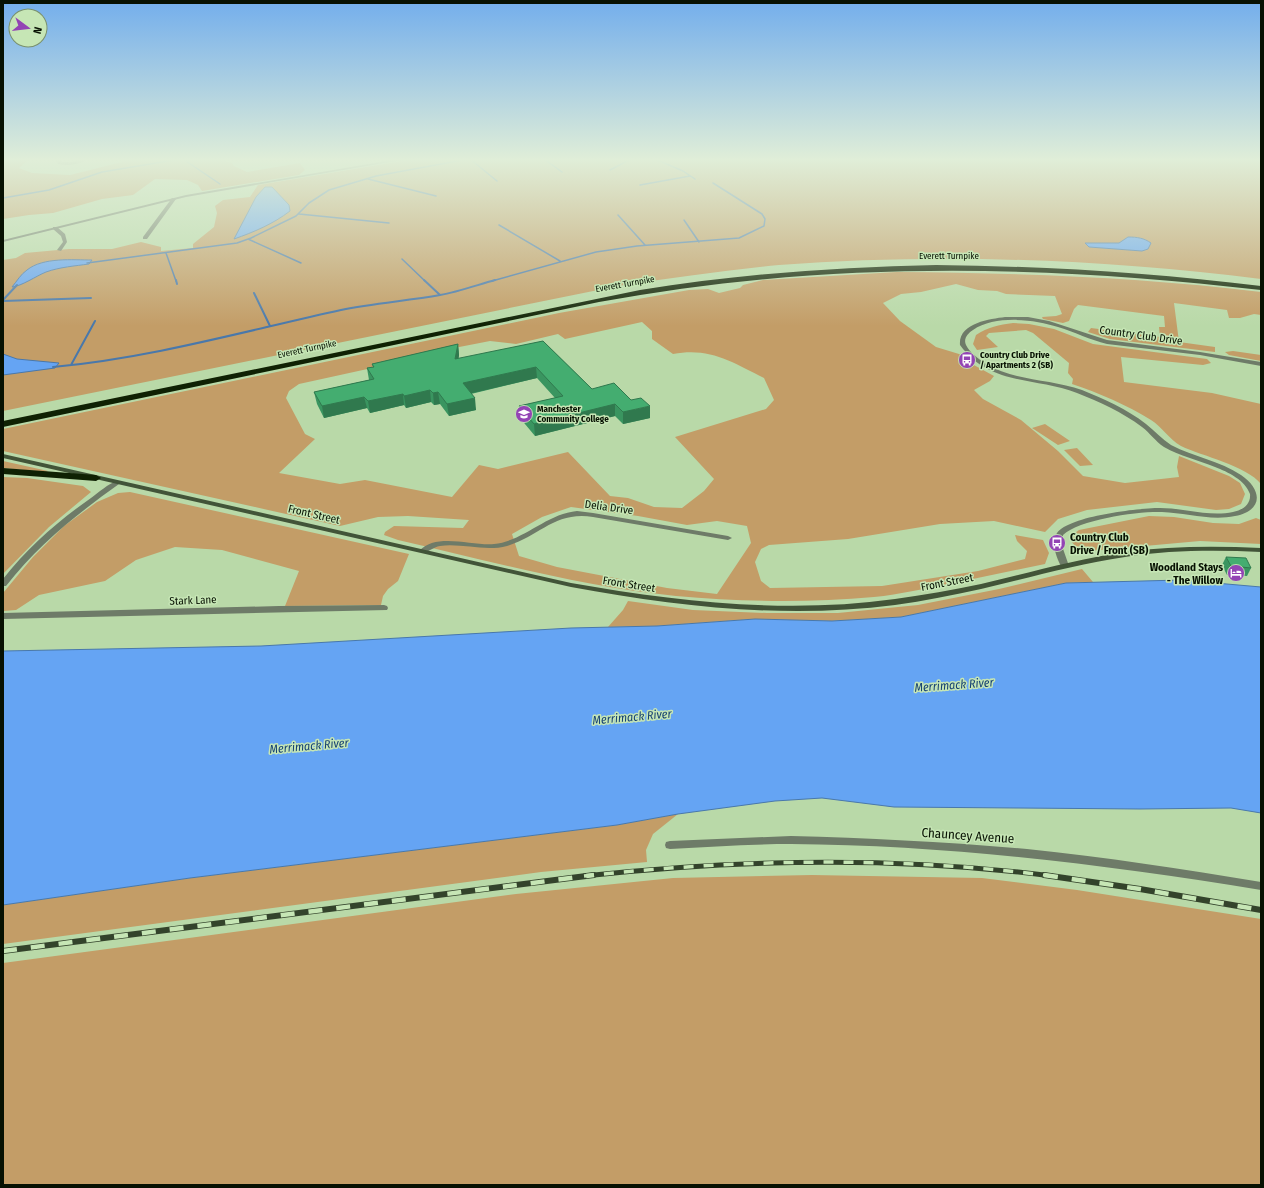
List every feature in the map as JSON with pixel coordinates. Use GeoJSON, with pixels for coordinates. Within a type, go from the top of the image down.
{"type":"FeatureCollection","features":[{"type":"Feature","properties":{"kind":"highway","name":"Everett Turnpike"},"geometry":{"type":"LineString","coordinates":[[3,416],[568,300],[656,284],[743,273],[860,264],[995,263],[1120,268],[1261,283]]}},
{"type":"Feature","properties":{"kind":"highway","name":"Everett Turnpike"},"geometry":{"type":"LineString","coordinates":[[3,424],[579,304],[660,289],[741,278],[855,269],[981,267],[1116,273],[1261,288]]}},
{"type":"Feature","properties":{"kind":"highway"},"geometry":{"type":"LineString","coordinates":[[3,471],[96,478]]}},
{"type":"Feature","properties":{"kind":"main road","name":"Front Street"},"geometry":{"type":"LineString","coordinates":[[3,456],[117,483],[273,516],[571,585],[700,605],[823,608],[871,605],[962,591],[1105,558],[1162,550],[1213,548],[1261,550]]}},
{"type":"Feature","properties":{"kind":"street"},"geometry":{"type":"LineString","coordinates":[[3,241],[111,214]]}},
{"type":"Feature","properties":{"kind":"street"},"geometry":{"type":"LineString","coordinates":[[145,238],[163,214]]}},
{"type":"Feature","properties":{"kind":"street"},"geometry":{"type":"LineString","coordinates":[[55,228],[64,235],[65,242],[59,250]]}},
{"type":"Feature","properties":{"kind":"street","name":"Country Club Drive"},"geometry":{"type":"LineString","coordinates":[[1065,566],[1059,547],[1058,538],[1061,532],[1074,524],[1131,512],[1160,510],[1210,515],[1235,514],[1246,511],[1250,507],[1254,498],[1252,490],[1237,476],[1171,447],[1137,420],[1084,394],[1050,383],[1006,374],[986,366],[973,358],[963,345],[963,338],[968,330],[981,323],[993,321],[1013,319],[1031,320],[1059,326],[1106,342],[1181,351],[1261,364]]}},
{"type":"Feature","properties":{"kind":"street"},"geometry":{"type":"LineString","coordinates":[[3,584],[15,568],[48,534],[62,522],[117,483]]}},
{"type":"Feature","properties":{"kind":"street","name":"Delia Drive"},"geometry":{"type":"LineString","coordinates":[[423,551],[432,545],[443,543],[486,547],[507,544],[519,540],[550,521],[573,514],[646,524],[728,538]]}},
{"type":"Feature","properties":{"kind":"street","name":"Stark Lane"},"geometry":{"type":"LineString","coordinates":[[3,616],[294,608],[384,608]]}},
{"type":"Feature","properties":{"kind":"street","name":"Chauncey Avenue"},"geometry":{"type":"LineString","coordinates":[[670,845],[790,840],[945,848],[1073,859],[1170,871],[1261,886]]}},
{"type":"Feature","properties":{"kind":"shaded area"},"geometry":{"type":"Polygon","coordinates":[[[3,214],[36,214],[29,215],[3,219],[3,214]]]}},
{"type":"Feature","properties":{"kind":"shaded area"},"geometry":{"type":"Polygon","coordinates":[[[217,214],[1261,214],[1261,279],[1141,267],[1021,260],[900,259],[839,261],[759,267],[698,274],[618,286],[3,411],[3,260],[16,258],[25,253],[69,249],[112,249],[141,242],[161,247],[161,251],[193,248],[193,244],[214,227],[217,214]],[[1128,237],[1119,243],[1085,243],[1089,247],[1142,251],[1146,240],[1128,237]]]}},
{"type":"Feature","properties":{"kind":"shaded area"},"geometry":{"type":"Polygon","coordinates":[[[897,272],[989,273],[1125,279],[1261,292],[1261,315],[1254,314],[1240,318],[1229,318],[1227,310],[1174,303],[1179,342],[1215,347],[1215,352],[1110,339],[1088,332],[1091,328],[1160,337],[1159,327],[1165,327],[1164,316],[1078,305],[1074,309],[1069,321],[1063,323],[1043,319],[1042,317],[1062,314],[1055,296],[1006,294],[997,291],[978,290],[956,284],[921,292],[901,294],[883,303],[900,321],[936,347],[959,354],[972,364],[994,376],[990,381],[974,390],[983,399],[1021,420],[1058,451],[1083,476],[1125,483],[1179,477],[1177,467],[1179,456],[1229,476],[1240,483],[1245,494],[1241,504],[1229,509],[1216,510],[1157,502],[1087,510],[1058,519],[1045,532],[994,521],[940,524],[848,539],[769,545],[761,549],[755,562],[761,581],[770,588],[882,586],[978,571],[1025,559],[1027,551],[1017,541],[1015,535],[1043,540],[1049,553],[1045,564],[946,585],[884,596],[800,601],[726,600],[641,592],[571,580],[398,540],[384,535],[385,532],[394,526],[463,528],[469,520],[408,516],[378,517],[340,526],[3,451],[3,429],[559,313],[689,290],[708,289],[719,293],[763,280],[897,272]],[[642,322],[565,339],[558,334],[516,344],[490,341],[413,356],[404,361],[299,384],[289,391],[286,398],[305,434],[315,439],[279,473],[340,484],[365,480],[452,497],[479,465],[498,469],[568,452],[610,496],[628,498],[654,507],[682,508],[704,491],[714,479],[675,437],[766,409],[774,400],[764,378],[720,357],[710,354],[686,352],[673,354],[652,339],[652,331],[642,322]],[[571,507],[542,517],[512,534],[519,556],[557,567],[667,588],[717,594],[751,543],[747,526],[717,521],[687,525],[638,516],[571,507]]]}},
{"type":"Feature","properties":{"kind":"shaded area"},"geometry":{"type":"Polygon","coordinates":[[[1013,323],[1029,324],[1054,329],[1093,344],[1207,359],[1211,363],[1203,365],[1121,357],[1124,382],[1212,393],[1261,404],[1261,484],[1246,472],[1181,446],[1151,420],[1123,404],[1072,384],[1073,379],[1068,373],[1069,363],[1033,333],[1026,330],[989,333],[986,336],[998,347],[977,350],[973,344],[976,335],[980,332],[1013,323]]]}},
{"type":"Feature","properties":{"kind":"shaded area"},"geometry":{"type":"Polygon","coordinates":[[[1233,351],[1261,355],[1261,361],[1229,355],[1225,352],[1233,351]]]}},
{"type":"Feature","properties":{"kind":"shaded area"},"geometry":{"type":"Polygon","coordinates":[[[1045,424],[1070,441],[1058,445],[1032,428],[1045,424]]]}},
{"type":"Feature","properties":{"kind":"shaded area"},"geometry":{"type":"Polygon","coordinates":[[[1077,448],[1093,465],[1080,466],[1064,450],[1077,448]]]}},
{"type":"Feature","properties":{"kind":"shaded area"},"geometry":{"type":"Polygon","coordinates":[[[3,461],[48,471],[3,468],[3,461]]]}},
{"type":"Feature","properties":{"kind":"shaded area"},"geometry":{"type":"Polygon","coordinates":[[[3,477],[27,478],[83,486],[91,492],[49,527],[3,574],[3,477]]]}},
{"type":"Feature","properties":{"kind":"shaded area"},"geometry":{"type":"Polygon","coordinates":[[[130,492],[409,554],[398,581],[388,589],[383,596],[381,605],[285,606],[299,571],[222,550],[175,547],[136,560],[105,581],[39,595],[16,610],[3,611],[3,593],[33,557],[64,526],[97,502],[118,493],[130,492]]]}},
{"type":"Feature","properties":{"kind":"shaded area"},"geometry":{"type":"Polygon","coordinates":[[[1149,516],[1174,517],[1213,523],[1239,524],[1256,518],[1261,520],[1261,544],[1200,541],[1089,551],[1076,547],[1071,541],[1072,535],[1079,530],[1149,516]]]}},
{"type":"Feature","properties":{"kind":"shaded area"},"geometry":{"type":"Polygon","coordinates":[[[1082,569],[1093,582],[1066,583],[901,617],[831,621],[755,619],[657,626],[608,627],[623,610],[628,601],[693,610],[767,613],[838,613],[918,605],[999,589],[1082,569]]]}},
{"type":"Feature","properties":{"kind":"shaded area"},"geometry":{"type":"Polygon","coordinates":[[[678,814],[653,834],[646,850],[647,862],[541,872],[3,944],[3,905],[190,878],[617,825],[678,814]]]}},
{"type":"Feature","properties":{"kind":"shaded area"},"geometry":{"type":"Polygon","coordinates":[[[812,875],[982,878],[1077,890],[1261,919],[1261,1185],[3,1185],[3,963],[516,894],[673,878],[812,875]]]}},
{"type":"Feature","properties":{"kind":"water"},"geometry":{"type":"Polygon","coordinates":[[[247,214],[285,214],[249,234],[234,239],[247,214]]]}},
{"type":"Feature","properties":{"kind":"water"},"geometry":{"type":"Polygon","coordinates":[[[1128,237],[1140,238],[1151,243],[1148,249],[1142,251],[1089,247],[1085,243],[1119,243],[1128,237]]]}},
{"type":"Feature","properties":{"kind":"water"},"geometry":{"type":"Polygon","coordinates":[[[58,260],[92,260],[89,264],[51,270],[25,283],[12,287],[25,272],[41,263],[58,260]]]}},
{"type":"Feature","properties":{"kind":"water"},"geometry":{"type":"Polygon","coordinates":[[[3,354],[17,359],[59,363],[55,368],[3,375],[3,354]]]}},
{"type":"Feature","properties":{"kind":"water","name":"Merrimack River"},"geometry":{"type":"Polygon","coordinates":[[[1181,580],[1261,587],[1261,813],[1231,808],[1140,809],[894,807],[822,798],[775,801],[678,814],[617,825],[190,878],[3,905],[3,651],[261,646],[571,628],[657,626],[755,619],[832,621],[901,617],[1066,583],[1181,580]]]}},
{"type":"Feature","properties":{"kind":"building"},"geometry":{"type":"Polygon","coordinates":[[[543,341],[592,389],[614,383],[631,400],[641,398],[650,406],[623,412],[615,404],[534,424],[519,406],[563,396],[536,367],[463,383],[475,398],[447,404],[438,392],[433,393],[430,390],[404,396],[403,394],[368,401],[364,397],[322,406],[314,392],[374,379],[367,368],[374,367],[372,364],[458,344],[455,359],[543,341]]]}},
{"type":"Feature","properties":{"kind":"building"},"geometry":{"type":"Polygon","coordinates":[[[1226,557],[1246,558],[1251,568],[1231,566],[1226,557]]]}},
{"type":"Feature","properties":{"kind":"waterway"},"geometry":{"type":"LineString","coordinates":[[248,239],[298,214]]}},
{"type":"Feature","properties":{"kind":"waterway"},"geometry":{"type":"LineString","coordinates":[[303,214],[389,223]]}},
{"type":"Feature","properties":{"kind":"waterway"},"geometry":{"type":"LineString","coordinates":[[698,241],[739,238],[764,226],[765,219],[762,214]]}},
{"type":"Feature","properties":{"kind":"waterway"},"geometry":{"type":"LineString","coordinates":[[618,215],[645,245]]}},
{"type":"Feature","properties":{"kind":"waterway"},"geometry":{"type":"LineString","coordinates":[[684,220],[698,241]]}},
{"type":"Feature","properties":{"kind":"waterway"},"geometry":{"type":"LineString","coordinates":[[499,225],[560,261]]}},
{"type":"Feature","properties":{"kind":"waterway"},"geometry":{"type":"LineString","coordinates":[[87,263],[237,243],[248,239]]}},
{"type":"Feature","properties":{"kind":"waterway"},"geometry":{"type":"LineString","coordinates":[[248,239],[301,263]]}},
{"type":"Feature","properties":{"kind":"waterway"},"geometry":{"type":"LineString","coordinates":[[492,281],[596,252],[637,246],[698,241]]}},
{"type":"Feature","properties":{"kind":"waterway"},"geometry":{"type":"LineString","coordinates":[[166,253],[176,281]]}},
{"type":"Feature","properties":{"kind":"waterway"},"geometry":{"type":"LineString","coordinates":[[402,259],[425,281]]}},
{"type":"Feature","properties":{"kind":"waterway"},"geometry":{"type":"LineString","coordinates":[[176,280],[177,284]]}},
{"type":"Feature","properties":{"kind":"waterway"},"geometry":{"type":"LineString","coordinates":[[424,280],[440,295]]}},
{"type":"Feature","properties":{"kind":"waterway"},"geometry":{"type":"LineString","coordinates":[[53,367],[90,363],[162,351],[341,310],[447,294],[495,280]]}},
{"type":"Feature","properties":{"kind":"waterway"},"geometry":{"type":"LineString","coordinates":[[3,300],[17,285]]}},
{"type":"Feature","properties":{"kind":"waterway"},"geometry":{"type":"LineString","coordinates":[[254,293],[270,326]]}},
{"type":"Feature","properties":{"kind":"waterway"},"geometry":{"type":"LineString","coordinates":[[3,301],[91,298]]}},
{"type":"Feature","properties":{"kind":"waterway"},"geometry":{"type":"LineString","coordinates":[[71,365],[95,321]]}},
{"type":"Feature","properties":{"kind":"railway"},"geometry":{"type":"LineString","coordinates":[[584,876],[701,866],[818,862],[935,865],[1048,876]]}},
{"type":"Feature","properties":{"kind":"railway"},"geometry":{"type":"LineString","coordinates":[[3,951],[594,875]]}},
{"type":"Feature","properties":{"kind":"railway"},"geometry":{"type":"LineString","coordinates":[[1044,875],[1048,876]]}},
{"type":"Feature","properties":{"kind":"railway"},"geometry":{"type":"LineString","coordinates":[[1048,876],[1140,889],[1261,910]]}},
{"type":"Feature","properties":{"kind":"place","name":"Country Club Drive / Apartments 2 (SB)"},"geometry":{"type":"Point","coordinates":[967,360]}},
{"type":"Feature","properties":{"kind":"place","name":"Manchester Community College"},"geometry":{"type":"Point","coordinates":[524,414]}},
{"type":"Feature","properties":{"kind":"place","name":"Country Club Drive / Front (SB)"},"geometry":{"type":"Point","coordinates":[1057,543]}},
{"type":"Feature","properties":{"kind":"place","name":"Woodland Stays - The Willow"},"geometry":{"type":"Point","coordinates":[1236,573]}}]}
